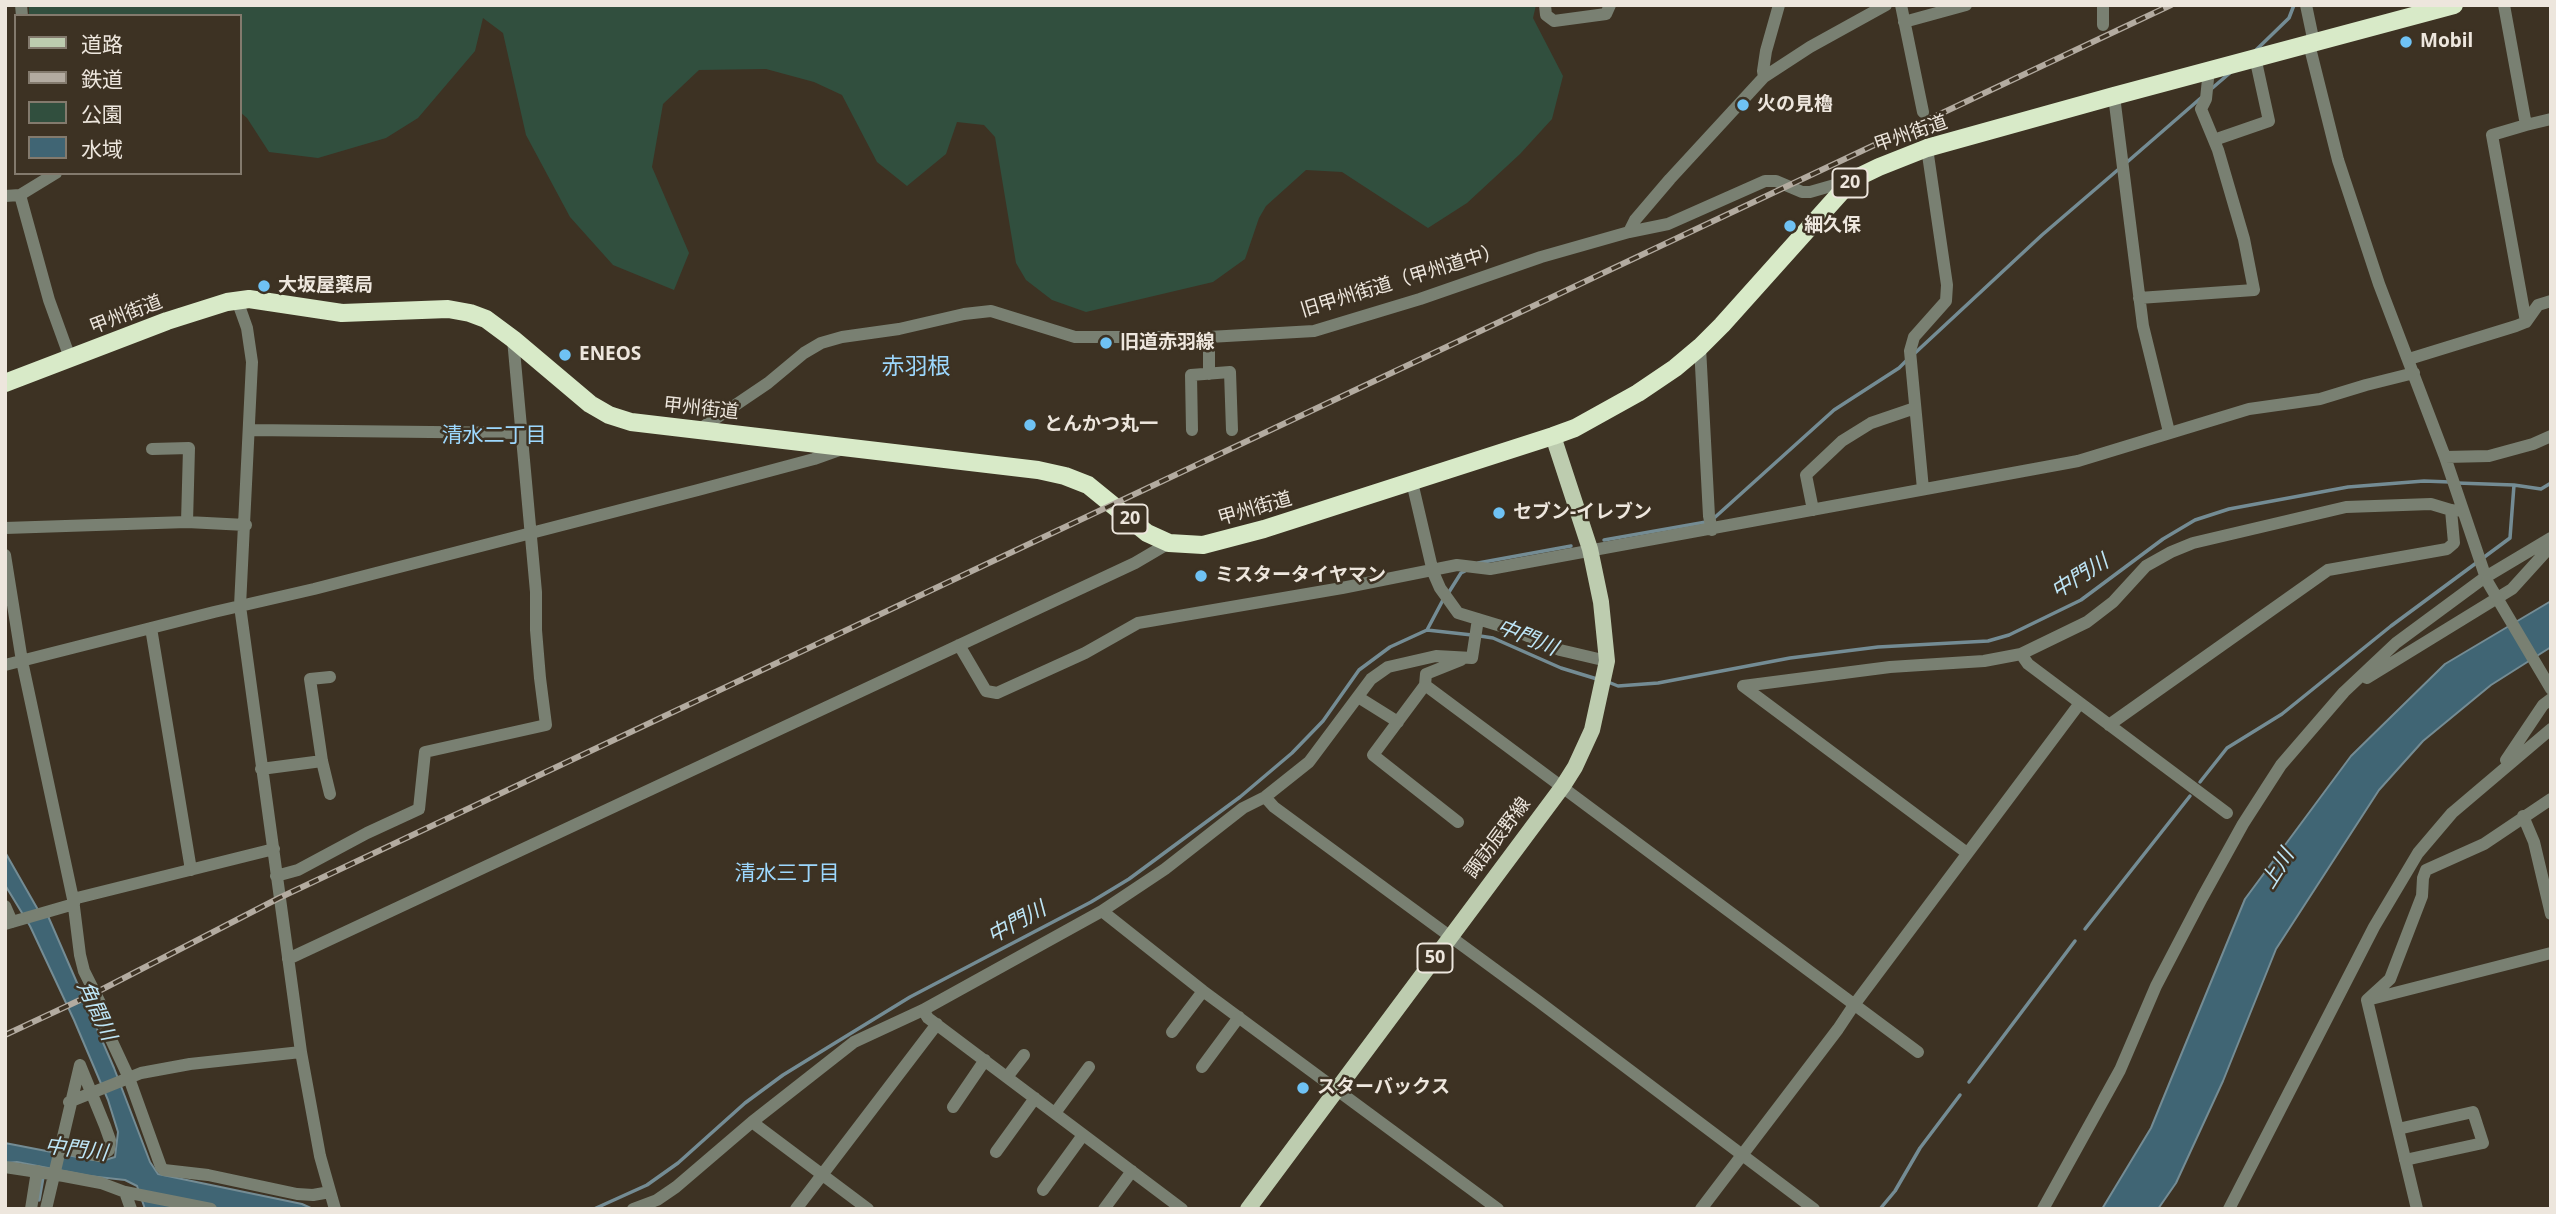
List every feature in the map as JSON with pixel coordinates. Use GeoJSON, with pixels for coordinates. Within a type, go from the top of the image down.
{"type":"FeatureCollection","features":[{"type":"Feature","properties":{"kind":"highway","name":"甲州街道"},"geometry":{"type":"LineString","coordinates":[[5,383],[209,307],[237,300],[249,299],[342,313],[448,309],[486,319],[590,404],[609,415],[631,422],[1038,470],[1088,485],[1147,533],[1168,543],[1203,545],[1553,436],[1575,428],[1638,393],[1675,368],[1722,326],[1852,180],[1890,162],[2114,96],[2214,73],[2255,57],[2454,5]]}},
{"type":"Feature","properties":{"kind":"main road","name":"諏訪辰野線"},"geometry":{"type":"LineString","coordinates":[[1248,1209],[1563,786],[1592,730],[1607,663],[1601,602],[1590,549],[1553,436]]}},
{"type":"Feature","properties":{"kind":"street"},"geometry":{"type":"LineString","coordinates":[[1545,5],[1546,15],[1554,21],[1606,14],[1610,5]]}},
{"type":"Feature","properties":{"kind":"street"},"geometry":{"type":"LineString","coordinates":[[1764,77],[1766,51],[1779,5]]}},
{"type":"Feature","properties":{"kind":"street"},"geometry":{"type":"LineString","coordinates":[[1629,232],[1635,219],[1764,77],[1810,47],[1886,5]]}},
{"type":"Feature","properties":{"kind":"street"},"geometry":{"type":"LineString","coordinates":[[1901,5],[1923,112]]}},
{"type":"Feature","properties":{"kind":"street"},"geometry":{"type":"LineString","coordinates":[[1905,22],[1966,5]]}},
{"type":"Feature","properties":{"kind":"street"},"geometry":{"type":"LineString","coordinates":[[2103,5],[2103,25]]}},
{"type":"Feature","properties":{"kind":"street"},"geometry":{"type":"LineString","coordinates":[[2306,5],[2311,43],[2338,160],[2379,284],[2446,461],[2458,509],[2484,576],[2551,689]]}},
{"type":"Feature","properties":{"kind":"street"},"geometry":{"type":"LineString","coordinates":[[2504,5],[2526,125]]}},
{"type":"Feature","properties":{"kind":"street"},"geometry":{"type":"LineString","coordinates":[[2214,140],[2269,121],[2255,57]]}},
{"type":"Feature","properties":{"kind":"street"},"geometry":{"type":"LineString","coordinates":[[2139,298],[2254,289],[2244,239],[2214,140],[2201,109],[2214,73]]}},
{"type":"Feature","properties":{"kind":"street"},"geometry":{"type":"LineString","coordinates":[[2114,96],[2143,326],[2169,432]]}},
{"type":"Feature","properties":{"kind":"street"},"geometry":{"type":"LineString","coordinates":[[2526,322],[2492,135],[2551,119]]}},
{"type":"Feature","properties":{"kind":"street"},"geometry":{"type":"LineString","coordinates":[[1923,489],[1910,351],[1914,337],[1946,301],[1947,285],[1927,149]]}},
{"type":"Feature","properties":{"kind":"street"},"geometry":{"type":"LineString","coordinates":[[5,196],[20,195],[53,175]]}},
{"type":"Feature","properties":{"kind":"street","name":"旧甲州街道（甲州道中）"},"geometry":{"type":"LineString","coordinates":[[700,429],[768,383],[804,353],[821,343],[842,337],[991,311],[1075,337],[1209,337],[1314,331],[1420,299],[1541,257],[1668,224],[1765,181],[1776,181],[1810,192],[1852,180]]}},
{"type":"Feature","properties":{"kind":"street"},"geometry":{"type":"LineString","coordinates":[[20,195],[49,300],[70,358]]}},
{"type":"Feature","properties":{"kind":"street"},"geometry":{"type":"LineString","coordinates":[[237,300],[247,328],[252,362],[240,606],[301,1052],[320,1156],[335,1209]]}},
{"type":"Feature","properties":{"kind":"street"},"geometry":{"type":"LineString","coordinates":[[2409,359],[2526,322],[2538,305],[2551,301]]}},
{"type":"Feature","properties":{"kind":"street"},"geometry":{"type":"LineString","coordinates":[[1209,337],[1209,374]]}},
{"type":"Feature","properties":{"kind":"street"},"geometry":{"type":"LineString","coordinates":[[276,876],[298,870],[419,810],[425,752],[546,725],[513,339]]}},
{"type":"Feature","properties":{"kind":"street"},"geometry":{"type":"LineString","coordinates":[[1700,347],[1710,524]]}},
{"type":"Feature","properties":{"kind":"street"},"geometry":{"type":"LineString","coordinates":[[1192,430],[1191,375],[1230,372],[1232,430]]}},
{"type":"Feature","properties":{"kind":"street"},"geometry":{"type":"LineString","coordinates":[[959,645],[986,691],[997,693],[1085,653],[1138,623],[1433,572],[1458,565],[1490,569],[1710,524],[1813,510],[2077,461],[2249,409],[2320,399],[2414,373]]}},
{"type":"Feature","properties":{"kind":"street"},"geometry":{"type":"LineString","coordinates":[[1813,510],[1806,475],[1842,441],[1871,423],[1915,408]]}},
{"type":"Feature","properties":{"kind":"street"},"geometry":{"type":"LineString","coordinates":[[250,430],[522,433]]}},
{"type":"Feature","properties":{"kind":"street"},"geometry":{"type":"LineString","coordinates":[[2446,461],[2489,456],[2551,436]]}},
{"type":"Feature","properties":{"kind":"street"},"geometry":{"type":"LineString","coordinates":[[5,665],[314,589],[763,473],[848,446]]}},
{"type":"Feature","properties":{"kind":"street"},"geometry":{"type":"LineString","coordinates":[[152,449],[189,448],[187,522]]}},
{"type":"Feature","properties":{"kind":"street"},"geometry":{"type":"LineString","coordinates":[[1412,482],[1433,572],[1458,613],[1478,622],[1514,630],[1560,650],[1607,663]]}},
{"type":"Feature","properties":{"kind":"street"},"geometry":{"type":"LineString","coordinates":[[1967,853],[1743,686],[1877,668],[1984,661],[2021,654],[2087,622],[2113,602],[2146,566],[2193,542],[2346,507],[2431,504],[2458,509]]}},
{"type":"Feature","properties":{"kind":"street"},"geometry":{"type":"LineString","coordinates":[[2109,725],[2329,570],[2447,549],[2454,543],[2458,509]]}},
{"type":"Feature","properties":{"kind":"street"},"geometry":{"type":"LineString","coordinates":[[5,528],[187,522],[246,525]]}},
{"type":"Feature","properties":{"kind":"street"},"geometry":{"type":"LineString","coordinates":[[2043,1209],[2120,1070],[2156,986],[2244,824],[2281,765],[2344,692],[2396,643],[2484,576],[2551,538]]}},
{"type":"Feature","properties":{"kind":"street"},"geometry":{"type":"LineString","coordinates":[[288,959],[1135,563],[1168,543]]}},
{"type":"Feature","properties":{"kind":"street"},"geometry":{"type":"LineString","coordinates":[[2344,692],[2512,589],[2551,546]]}},
{"type":"Feature","properties":{"kind":"street"},"geometry":{"type":"LineString","coordinates":[[5,555],[22,661],[73,902],[84,971],[100,1003],[102,1020],[128,1079],[161,1167],[164,1170],[208,1175],[297,1194],[330,1192]]}},
{"type":"Feature","properties":{"kind":"street"},"geometry":{"type":"LineString","coordinates":[[1458,822],[1373,755],[1425,685],[1426,674],[1468,655],[1478,622]]}},
{"type":"Feature","properties":{"kind":"street"},"geometry":{"type":"LineString","coordinates":[[151,628],[191,870]]}},
{"type":"Feature","properties":{"kind":"street"},"geometry":{"type":"LineString","coordinates":[[2021,654],[2028,664],[2228,813]]}},
{"type":"Feature","properties":{"kind":"street"},"geometry":{"type":"LineString","coordinates":[[633,1209],[676,1187],[752,1122],[854,1042],[923,1010],[1102,912],[1165,869],[1243,808],[1265,797],[1309,762],[1371,679],[1388,667],[1436,656],[1468,655]]}},
{"type":"Feature","properties":{"kind":"street"},"geometry":{"type":"LineString","coordinates":[[330,677],[310,678],[322,761],[330,794]]}},
{"type":"Feature","properties":{"kind":"street"},"geometry":{"type":"LineString","coordinates":[[1425,685],[1918,1052]]}},
{"type":"Feature","properties":{"kind":"street"},"geometry":{"type":"LineString","coordinates":[[1358,697],[1398,722]]}},
{"type":"Feature","properties":{"kind":"street"},"geometry":{"type":"LineString","coordinates":[[2498,772],[2543,705],[2551,699]]}},
{"type":"Feature","properties":{"kind":"street"},"geometry":{"type":"LineString","coordinates":[[1701,1209],[2080,703]]}},
{"type":"Feature","properties":{"kind":"street"},"geometry":{"type":"LineString","coordinates":[[2229,1209],[2417,853],[2452,813],[2551,729]]}},
{"type":"Feature","properties":{"kind":"street"},"geometry":{"type":"LineString","coordinates":[[261,769],[322,761]]}},
{"type":"Feature","properties":{"kind":"street"},"geometry":{"type":"LineString","coordinates":[[1265,797],[1273,807],[1538,1001],[1814,1209]]}},
{"type":"Feature","properties":{"kind":"street"},"geometry":{"type":"LineString","coordinates":[[2367,1000],[2390,979],[2422,896],[2426,870],[2484,844],[2551,799]]}},
{"type":"Feature","properties":{"kind":"street"},"geometry":{"type":"LineString","coordinates":[[2523,816],[2533,842],[2551,914]]}},
{"type":"Feature","properties":{"kind":"street"},"geometry":{"type":"LineString","coordinates":[[5,906],[11,923],[73,902],[274,849]]}},
{"type":"Feature","properties":{"kind":"street"},"geometry":{"type":"LineString","coordinates":[[1102,912],[1203,991],[1498,1209]]}},
{"type":"Feature","properties":{"kind":"street"},"geometry":{"type":"LineString","coordinates":[[2367,1000],[2551,953]]}},
{"type":"Feature","properties":{"kind":"street"},"geometry":{"type":"LineString","coordinates":[[1172,1032],[1203,991]]}},
{"type":"Feature","properties":{"kind":"street"},"geometry":{"type":"LineString","coordinates":[[2367,1000],[2417,1209]]}},
{"type":"Feature","properties":{"kind":"street"},"geometry":{"type":"LineString","coordinates":[[923,1010],[928,1018],[1182,1209]]}},
{"type":"Feature","properties":{"kind":"street"},"geometry":{"type":"LineString","coordinates":[[1202,1067],[1239,1017]]}},
{"type":"Feature","properties":{"kind":"street"},"geometry":{"type":"LineString","coordinates":[[796,1209],[937,1024]]}},
{"type":"Feature","properties":{"kind":"street"},"geometry":{"type":"LineString","coordinates":[[69,1102],[128,1079],[190,1064],[301,1052]]}},
{"type":"Feature","properties":{"kind":"street"},"geometry":{"type":"LineString","coordinates":[[1007,1077],[1024,1055]]}},
{"type":"Feature","properties":{"kind":"street"},"geometry":{"type":"LineString","coordinates":[[953,1107],[985,1060]]}},
{"type":"Feature","properties":{"kind":"street"},"geometry":{"type":"LineString","coordinates":[[46,1209],[69,1102],[80,1065],[110,1140],[109,1150],[99,1156],[59,1149]]}},
{"type":"Feature","properties":{"kind":"street"},"geometry":{"type":"LineString","coordinates":[[1055,1113],[1089,1067]]}},
{"type":"Feature","properties":{"kind":"street"},"geometry":{"type":"LineString","coordinates":[[996,1153],[1035,1098]]}},
{"type":"Feature","properties":{"kind":"street"},"geometry":{"type":"LineString","coordinates":[[2398,1129],[2473,1112],[2483,1143],[2405,1160]]}},
{"type":"Feature","properties":{"kind":"street"},"geometry":{"type":"LineString","coordinates":[[752,1122],[868,1209]]}},
{"type":"Feature","properties":{"kind":"street"},"geometry":{"type":"LineString","coordinates":[[1043,1190],[1083,1135]]}},
{"type":"Feature","properties":{"kind":"street"},"geometry":{"type":"LineString","coordinates":[[5,1167],[53,1172],[128,1192],[211,1209]]}},
{"type":"Feature","properties":{"kind":"street"},"geometry":{"type":"LineString","coordinates":[[31,1209],[37,1171]]}},
{"type":"Feature","properties":{"kind":"street"},"geometry":{"type":"LineString","coordinates":[[1104,1209],[1132,1171]]}},
{"type":"Feature","properties":{"kind":"street"},"geometry":{"type":"LineString","coordinates":[[128,1192],[131,1209]]}},
{"type":"Feature","properties":{"kind":"green space"},"geometry":{"type":"Polygon","coordinates":[[[29,5],[1536,5],[1533,18],[1563,76],[1552,119],[1520,154],[1467,203],[1428,228],[1342,172],[1306,170],[1266,206],[1245,259],[1213,282],[1086,312],[1052,300],[1026,280],[1016,263],[995,137],[984,125],[957,122],[946,154],[907,186],[877,162],[842,95],[814,82],[766,69],[699,70],[663,104],[652,167],[689,253],[674,290],[613,265],[570,217],[526,135],[503,33],[483,18],[475,51],[418,118],[386,138],[318,158],[269,152],[242,114],[242,14],[29,14],[29,5]]]}},
{"type":"Feature","properties":{"kind":"water","name":"上川"},"geometry":{"type":"Polygon","coordinates":[[[2551,601],[2551,647],[2491,685],[2423,741],[2379,790],[2276,949],[2223,1081],[2176,1183],[2158,1209],[2102,1209],[2151,1128],[2245,899],[2351,756],[2445,664],[2551,601]]]}},
{"type":"Feature","properties":{"kind":"water"},"geometry":{"type":"Polygon","coordinates":[[[5,852],[41,915],[48,916],[114,1068],[150,1162],[158,1174],[302,1204],[313,1209],[145,1209],[137,1186],[125,1180],[17,1162],[5,1163],[5,1143],[105,1160],[115,1157],[118,1132],[108,1100],[74,1020],[30,926],[5,885],[5,852]]]}},
{"type":"Feature","properties":{"kind":"waterway"},"geometry":{"type":"LineString","coordinates":[[2255,51],[2289,18],[2294,5]]}},
{"type":"Feature","properties":{"kind":"waterway"},"geometry":{"type":"LineString","coordinates":[[2210,90],[2231,72]]}},
{"type":"Feature","properties":{"kind":"waterway"},"geometry":{"type":"LineString","coordinates":[[2126,163],[2202,97]]}},
{"type":"Feature","properties":{"kind":"waterway"},"geometry":{"type":"LineString","coordinates":[[1915,353],[2042,235],[2120,168]]}},
{"type":"Feature","properties":{"kind":"waterway"},"geometry":{"type":"LineString","coordinates":[[1713,519],[1834,410],[1907,360]]}},
{"type":"Feature","properties":{"kind":"waterway","name":"中門川"},"geometry":{"type":"LineString","coordinates":[[1608,682],[1618,686],[1658,683],[1790,658],[1878,647],[1988,641],[2009,635],[2081,600],[2163,539],[2195,520],[2229,509],[2348,487],[2424,481],[2450,482]]}},
{"type":"Feature","properties":{"kind":"waterway","name":"中門川"},"geometry":{"type":"LineString","coordinates":[[2457,483],[2541,489],[2551,483]]}},
{"type":"Feature","properties":{"kind":"waterway"},"geometry":{"type":"LineString","coordinates":[[2200,782],[2227,748],[2282,714],[2391,626],[2510,538],[2514,485]]}},
{"type":"Feature","properties":{"kind":"waterway"},"geometry":{"type":"LineString","coordinates":[[1604,540],[1706,522]]}},
{"type":"Feature","properties":{"kind":"waterway"},"geometry":{"type":"LineString","coordinates":[[1478,563],[1571,546]]}},
{"type":"Feature","properties":{"kind":"waterway"},"geometry":{"type":"LineString","coordinates":[[1449,592],[1465,571]]}},
{"type":"Feature","properties":{"kind":"waterway"},"geometry":{"type":"LineString","coordinates":[[1427,630],[1444,598]]}},
{"type":"Feature","properties":{"kind":"waterway","name":"中門川"},"geometry":{"type":"LineString","coordinates":[[594,1209],[647,1185],[678,1163],[745,1103],[783,1075],[910,997],[1091,902],[1129,879],[1240,797],[1292,753],[1323,721],[1359,670],[1390,647],[1427,630],[1472,635]]}},
{"type":"Feature","properties":{"kind":"waterway","name":"中門川"},"geometry":{"type":"LineString","coordinates":[[1480,636],[1493,638],[1561,668],[1597,679]]}},
{"type":"Feature","properties":{"kind":"waterway"},"geometry":{"type":"LineString","coordinates":[[2085,929],[2190,796]]}},
{"type":"Feature","properties":{"kind":"waterway"},"geometry":{"type":"LineString","coordinates":[[1969,1082],[2075,941]]}},
{"type":"Feature","properties":{"kind":"waterway"},"geometry":{"type":"LineString","coordinates":[[1880,1209],[1895,1191],[1920,1148],[1960,1095]]}},
{"type":"Feature","properties":{"kind":"waterway"},"geometry":{"type":"LineString","coordinates":[[39,1200],[43,1177]]}},
{"type":"Feature","properties":{"kind":"railway"},"geometry":{"type":"LineString","coordinates":[[5,1035],[95,993],[279,898],[2171,5]]}},
{"type":"Feature","properties":{"kind":"place","name":"Mobil"},"geometry":{"type":"Point","coordinates":[2406,42]}},
{"type":"Feature","properties":{"kind":"place","name":"火の見櫓"},"geometry":{"type":"Point","coordinates":[1743,105]}},
{"type":"Feature","properties":{"kind":"place","name":"細久保"},"geometry":{"type":"Point","coordinates":[1790,226]}},
{"type":"Feature","properties":{"kind":"place","name":"大坂屋薬局"},"geometry":{"type":"Point","coordinates":[264,286]}},
{"type":"Feature","properties":{"kind":"place","name":"旧道赤羽線"},"geometry":{"type":"Point","coordinates":[1106,343]}},
{"type":"Feature","properties":{"kind":"place","name":"ENEOS"},"geometry":{"type":"Point","coordinates":[565,355]}},
{"type":"Feature","properties":{"kind":"place","name":"とんかつ丸一"},"geometry":{"type":"Point","coordinates":[1030,425]}},
{"type":"Feature","properties":{"kind":"place","name":"セブン-イレブン"},"geometry":{"type":"Point","coordinates":[1499,513]}},
{"type":"Feature","properties":{"kind":"place","name":"ミスタータイヤマン"},"geometry":{"type":"Point","coordinates":[1201,576]}},
{"type":"Feature","properties":{"kind":"place","name":"スターバックス"},"geometry":{"type":"Point","coordinates":[1303,1088]}},
{"type":"Feature","properties":{"kind":"district","name":"赤羽根"},"geometry":{"type":"Point","coordinates":[916,367]}},
{"type":"Feature","properties":{"kind":"district","name":"清水二丁目"},"geometry":{"type":"Point","coordinates":[494,436]}},
{"type":"Feature","properties":{"kind":"district","name":"清水三丁目"},"geometry":{"type":"Point","coordinates":[787,874]}},
{"type":"Feature","properties":{"kind":"water label","name":"角間川"},"geometry":{"type":"Point","coordinates":[96,1011]}}]}
